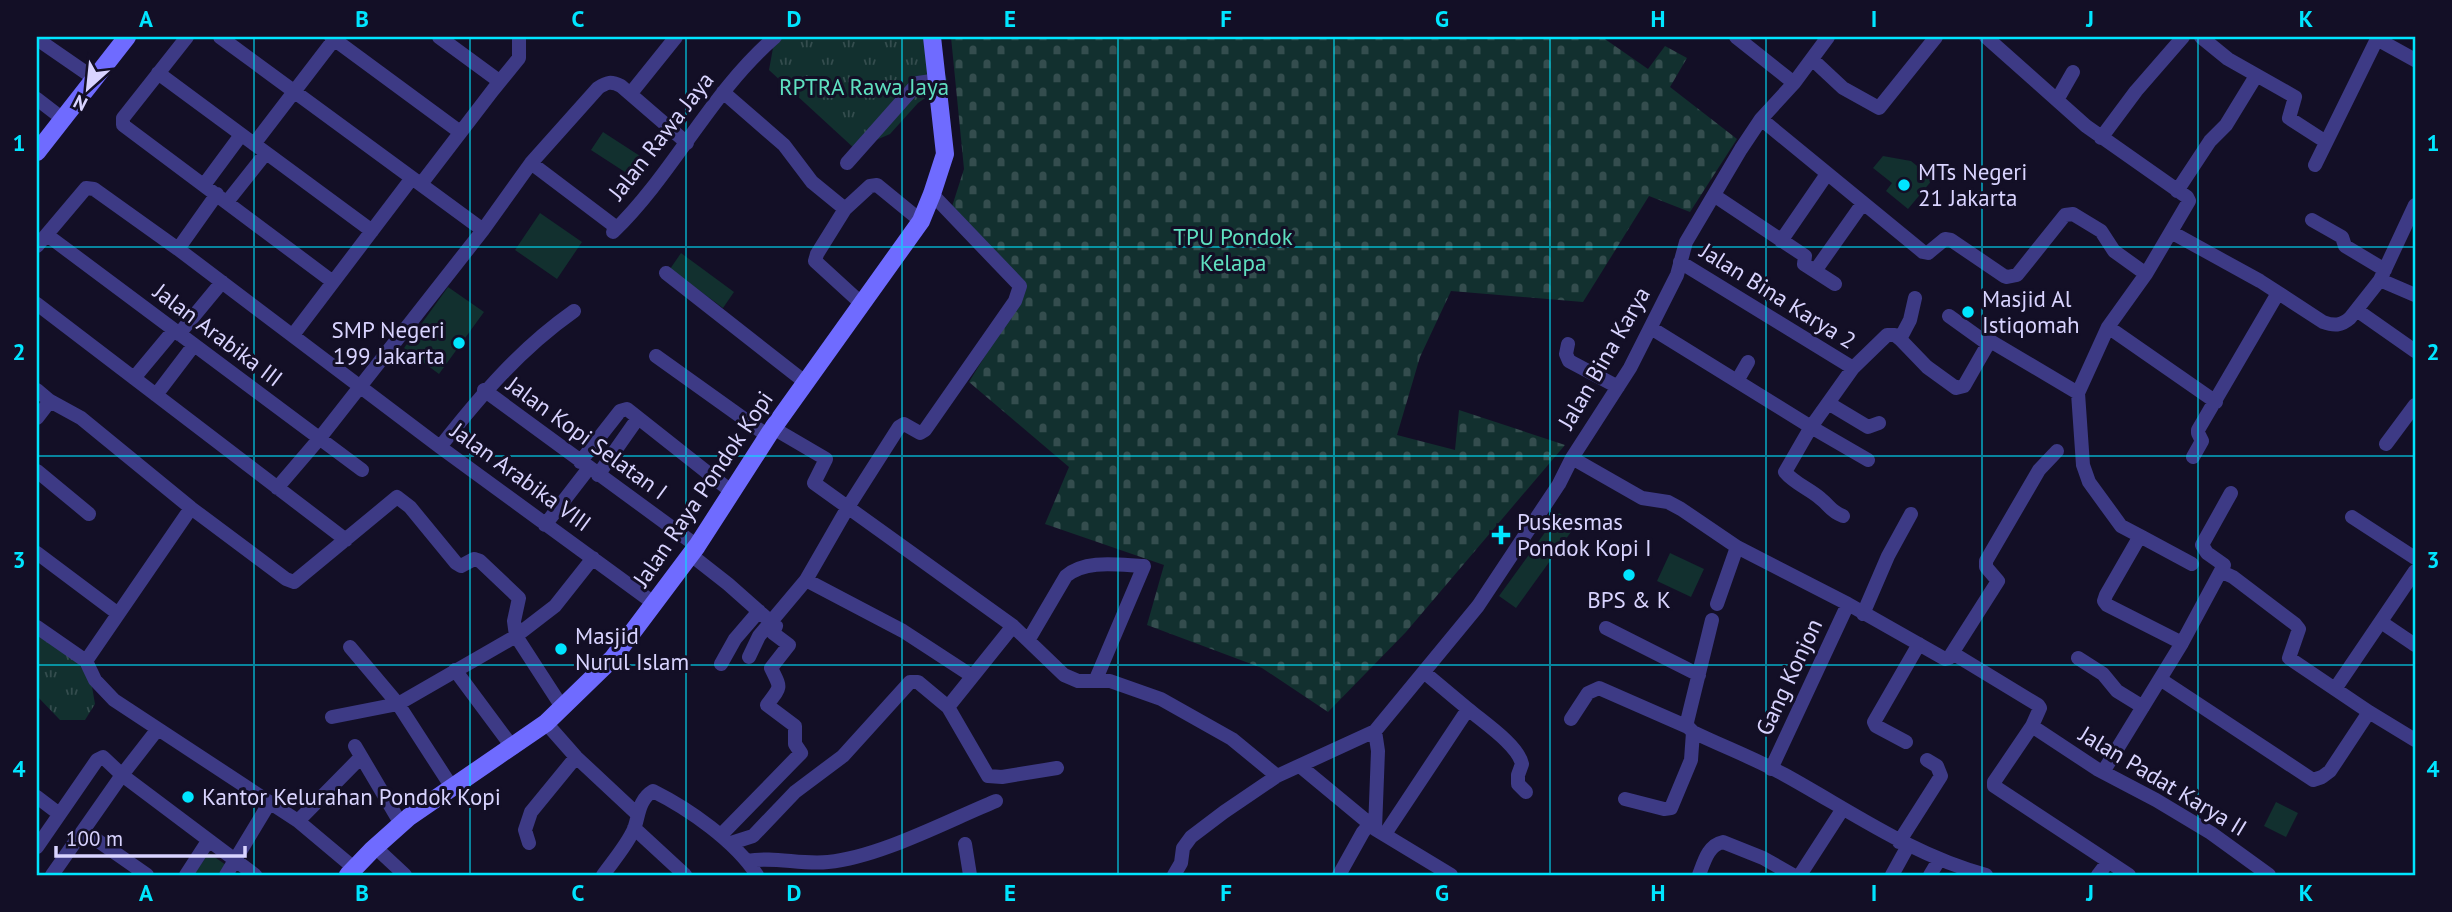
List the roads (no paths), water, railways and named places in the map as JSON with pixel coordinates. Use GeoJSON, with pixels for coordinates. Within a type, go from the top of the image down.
{"type":"FeatureCollection","features":[{"type":"Feature","properties":{"kind":"street"},"geometry":{"type":"LineString","coordinates":[[37,152],[127,37]]}},
{"type":"Feature","properties":{"kind":"street"},"geometry":{"type":"LineString","coordinates":[[187,37],[123,118],[123,125],[333,282]]}},
{"type":"Feature","properties":{"kind":"street"},"geometry":{"type":"LineString","coordinates":[[220,37],[483,230]]}},
{"type":"Feature","properties":{"kind":"street"},"geometry":{"type":"LineString","coordinates":[[439,37],[499,81]]}},
{"type":"Feature","properties":{"kind":"street"},"geometry":{"type":"LineString","coordinates":[[293,335],[372,231],[460,132],[521,56],[519,37]]}},
{"type":"Feature","properties":{"kind":"street"},"geometry":{"type":"LineString","coordinates":[[631,93],[676,37]]}},
{"type":"Feature","properties":{"kind":"street","name":"Jalan Raya Pondok Kopi"},"geometry":{"type":"LineString","coordinates":[[351,872],[401,824],[451,786],[513,748],[546,723],[613,658],[694,551],[770,432],[921,221],[945,154],[932,37]]}},
{"type":"Feature","properties":{"kind":"street"},"geometry":{"type":"LineString","coordinates":[[1736,37],[1794,83]]}},
{"type":"Feature","properties":{"kind":"street","name":"Jalan Bina Karya"},"geometry":{"type":"LineString","coordinates":[[1828,37],[1813,60],[1761,119],[1686,242],[1677,275],[1651,328],[1618,387],[1572,458],[1642,498],[1668,502],[1681,509],[1737,547],[1848,604],[1945,659],[1954,654]]}},
{"type":"Feature","properties":{"kind":"street"},"geometry":{"type":"LineString","coordinates":[[1813,60],[1843,88],[1880,108],[1936,37]]}},
{"type":"Feature","properties":{"kind":"street"},"geometry":{"type":"LineString","coordinates":[[1986,37],[2101,138],[2189,201],[2146,274],[2108,327],[2078,393],[2083,465],[2089,482],[2121,526],[2192,564]]}},
{"type":"Feature","properties":{"kind":"street"},"geometry":{"type":"LineString","coordinates":[[2101,138],[2136,91],[2183,37]]}},
{"type":"Feature","properties":{"kind":"street"},"geometry":{"type":"LineString","coordinates":[[2201,37],[2228,59],[2295,97],[2289,113],[2290,119],[2326,142]]}},
{"type":"Feature","properties":{"kind":"street"},"geometry":{"type":"LineString","coordinates":[[178,249],[260,148],[294,92],[334,38],[460,132]]}},
{"type":"Feature","properties":{"kind":"street"},"geometry":{"type":"LineString","coordinates":[[2315,165],[2378,38],[2415,60]]}},
{"type":"Feature","properties":{"kind":"street"},"geometry":{"type":"LineString","coordinates":[[37,39],[95,79]]}},
{"type":"Feature","properties":{"kind":"street","name":"Jalan Rawa Jaya"},"geometry":{"type":"LineString","coordinates":[[531,163],[615,230],[650,193],[723,92],[765,40]]}},
{"type":"Feature","properties":{"kind":"street"},"geometry":{"type":"LineString","coordinates":[[2057,100],[2073,72]]}},
{"type":"Feature","properties":{"kind":"street"},"geometry":{"type":"LineString","coordinates":[[158,73],[372,231]]}},
{"type":"Feature","properties":{"kind":"street"},"geometry":{"type":"LineString","coordinates":[[2177,191],[2210,141],[2226,125],[2256,76]]}},
{"type":"Feature","properties":{"kind":"street"},"geometry":{"type":"LineString","coordinates":[[847,163],[918,83],[938,80]]}},
{"type":"Feature","properties":{"kind":"street"},"geometry":{"type":"LineString","coordinates":[[277,488],[319,439],[483,230],[531,163],[598,88],[613,82],[631,93],[687,144]]}},
{"type":"Feature","properties":{"kind":"street"},"geometry":{"type":"LineString","coordinates":[[723,92],[784,145],[812,182],[845,209]]}},
{"type":"Feature","properties":{"kind":"street"},"geometry":{"type":"LineString","coordinates":[[37,99],[63,119]]}},
{"type":"Feature","properties":{"kind":"street"},"geometry":{"type":"LineString","coordinates":[[1761,119],[1923,253],[1928,253],[1945,239],[1951,240],[2007,277],[2017,275],[2064,215],[2075,214],[2101,231],[2114,251],[2146,274]]}},
{"type":"Feature","properties":{"kind":"street"},"geometry":{"type":"LineString","coordinates":[[204,185],[240,135]]}},
{"type":"Feature","properties":{"kind":"street"},"geometry":{"type":"LineString","coordinates":[[1781,241],[1827,174]]}},
{"type":"Feature","properties":{"kind":"street"},"geometry":{"type":"LineString","coordinates":[[862,304],[815,261],[845,209],[870,186],[877,185],[921,221]]}},
{"type":"Feature","properties":{"kind":"street","name":"Jalan Arabika VIII"},"geometry":{"type":"LineString","coordinates":[[41,239],[86,187],[94,189],[655,604]]}},
{"type":"Feature","properties":{"kind":"street"},"geometry":{"type":"LineString","coordinates":[[749,657],[759,636],[806,580],[900,425],[905,424],[920,433],[925,430],[1014,301],[1020,286],[932,194]]}},
{"type":"Feature","properties":{"kind":"street"},"geometry":{"type":"LineString","coordinates":[[1715,195],[1805,256],[1804,264],[1835,284]]}},
{"type":"Feature","properties":{"kind":"street"},"geometry":{"type":"LineString","coordinates":[[1815,271],[1863,203]]}},
{"type":"Feature","properties":{"kind":"street"},"geometry":{"type":"LineString","coordinates":[[2171,232],[2333,326],[2344,324],[2358,311],[2382,275],[2415,205]]}},
{"type":"Feature","properties":{"kind":"street"},"geometry":{"type":"LineString","coordinates":[[2312,220],[2342,237],[2345,246],[2382,275],[2415,295]]}},
{"type":"Feature","properties":{"kind":"street","name":"Jalan Arabika III"},"geometry":{"type":"LineString","coordinates":[[41,239],[176,332],[362,470]]}},
{"type":"Feature","properties":{"kind":"street","name":"Jalan Bina Karya 2"},"geometry":{"type":"LineString","coordinates":[[1680,262],[1853,368]]}},
{"type":"Feature","properties":{"kind":"street"},"geometry":{"type":"LineString","coordinates":[[666,273],[805,382]]}},
{"type":"Feature","properties":{"kind":"street"},"geometry":{"type":"LineString","coordinates":[[134,378],[222,282]]}},
{"type":"Feature","properties":{"kind":"street"},"geometry":{"type":"LineString","coordinates":[[2193,457],[2202,440],[2198,430],[2278,293]]}},
{"type":"Feature","properties":{"kind":"street"},"geometry":{"type":"LineString","coordinates":[[1898,337],[1910,320],[1915,298]]}},
{"type":"Feature","properties":{"kind":"street"},"geometry":{"type":"LineString","coordinates":[[37,304],[346,540]]}},
{"type":"Feature","properties":{"kind":"street"},"geometry":{"type":"LineString","coordinates":[[440,447],[484,390],[542,334],[574,311]]}},
{"type":"Feature","properties":{"kind":"street"},"geometry":{"type":"LineString","coordinates":[[2358,311],[2415,351]]}},
{"type":"Feature","properties":{"kind":"street"},"geometry":{"type":"LineString","coordinates":[[1949,316],[1988,344]]}},
{"type":"Feature","properties":{"kind":"street"},"geometry":{"type":"LineString","coordinates":[[2108,327],[2216,402]]}},
{"type":"Feature","properties":{"kind":"street"},"geometry":{"type":"LineString","coordinates":[[1651,328],[1868,460]]}},
{"type":"Feature","properties":{"kind":"street"},"geometry":{"type":"LineString","coordinates":[[1843,516],[1829,509],[1822,499],[1785,472],[1811,427],[1853,368],[1887,335],[1898,337],[1927,368],[1956,388],[1964,386],[1988,344],[1992,342],[2078,393]]}},
{"type":"Feature","properties":{"kind":"street"},"geometry":{"type":"LineString","coordinates":[[1568,344],[1566,354],[1569,361],[1618,387]]}},
{"type":"Feature","properties":{"kind":"street"},"geometry":{"type":"LineString","coordinates":[[156,395],[194,345]]}},
{"type":"Feature","properties":{"kind":"street"},"geometry":{"type":"LineString","coordinates":[[656,356],[770,432],[826,459],[814,482],[1013,626],[1064,675],[1078,681],[1110,681],[1138,690],[1185,712],[1233,739],[1278,776]]}},
{"type":"Feature","properties":{"kind":"street"},"geometry":{"type":"LineString","coordinates":[[1737,382],[1748,362]]}},
{"type":"Feature","properties":{"kind":"street"},"geometry":{"type":"LineString","coordinates":[[37,390],[93,427],[191,508],[286,579],[294,582],[346,540],[403,502],[456,563],[463,565],[474,559],[480,561],[519,598],[515,617],[516,636],[562,707]]}},
{"type":"Feature","properties":{"kind":"street","name":"Jalan Kopi Selatan I"},"geometry":{"type":"LineString","coordinates":[[484,390],[694,551],[776,626],[774,633],[789,645],[771,668],[780,681],[780,689],[767,705],[796,726],[795,744],[800,753],[726,839]]}},
{"type":"Feature","properties":{"kind":"street"},"geometry":{"type":"LineString","coordinates":[[37,418],[50,401]]}},
{"type":"Feature","properties":{"kind":"street"},"geometry":{"type":"LineString","coordinates":[[1828,403],[1868,427],[1879,423]]}},
{"type":"Feature","properties":{"kind":"street"},"geometry":{"type":"LineString","coordinates":[[2386,444],[2415,405]]}},
{"type":"Feature","properties":{"kind":"street"},"geometry":{"type":"LineString","coordinates":[[589,468],[620,411],[627,410],[732,492]]}},
{"type":"Feature","properties":{"kind":"street"},"geometry":{"type":"LineString","coordinates":[[545,525],[589,468],[638,418]]}},
{"type":"Feature","properties":{"kind":"street"},"geometry":{"type":"LineString","coordinates":[[2057,451],[2039,470],[1986,561],[1986,567],[1998,581],[1954,654],[2040,708],[2032,726],[1994,782],[1994,786],[2129,875]]}},
{"type":"Feature","properties":{"kind":"street"},"geometry":{"type":"LineString","coordinates":[[1174,875],[1181,863],[1183,848],[1198,831],[1278,776],[1376,731],[1478,606],[1559,484],[1572,458]]}},
{"type":"Feature","properties":{"kind":"street"},"geometry":{"type":"LineString","coordinates":[[37,471],[89,514]]}},
{"type":"Feature","properties":{"kind":"street"},"geometry":{"type":"LineString","coordinates":[[2103,772],[2222,572],[2223,563],[2205,551],[2203,542],[2231,493]]}},
{"type":"Feature","properties":{"kind":"street"},"geometry":{"type":"LineString","coordinates":[[86,661],[191,508]]}},
{"type":"Feature","properties":{"kind":"street"},"geometry":{"type":"LineString","coordinates":[[1863,614],[1891,550],[1911,514]]}},
{"type":"Feature","properties":{"kind":"street"},"geometry":{"type":"LineString","coordinates":[[2352,517],[2415,558]]}},
{"type":"Feature","properties":{"kind":"street"},"geometry":{"type":"LineString","coordinates":[[2140,536],[2104,601],[2182,643]]}},
{"type":"Feature","properties":{"kind":"street"},"geometry":{"type":"LineString","coordinates":[[1717,604],[1737,547]]}},
{"type":"Feature","properties":{"kind":"street"},"geometry":{"type":"LineString","coordinates":[[37,553],[117,613]]}},
{"type":"Feature","properties":{"kind":"street"},"geometry":{"type":"LineString","coordinates":[[332,717],[398,704],[516,636],[555,606],[593,558]]}},
{"type":"Feature","properties":{"kind":"street"},"geometry":{"type":"LineString","coordinates":[[1029,639],[1066,576],[1074,569],[1084,566],[1144,566],[1096,679]]}},
{"type":"Feature","properties":{"kind":"street"},"geometry":{"type":"LineString","coordinates":[[2336,689],[2415,571]]}},
{"type":"Feature","properties":{"kind":"street"},"geometry":{"type":"LineString","coordinates":[[2222,572],[2241,582],[2299,629],[2288,657],[2369,712],[2412,732]]}},
{"type":"Feature","properties":{"kind":"street"},"geometry":{"type":"LineString","coordinates":[[806,580],[903,631],[972,676]]}},
{"type":"Feature","properties":{"kind":"street","name":"Gang Konjon"},"geometry":{"type":"LineString","coordinates":[[1771,769],[1848,604]]}},
{"type":"Feature","properties":{"kind":"street"},"geometry":{"type":"LineString","coordinates":[[721,664],[735,639],[759,611]]}},
{"type":"Feature","properties":{"kind":"street"},"geometry":{"type":"LineString","coordinates":[[1625,799],[1659,808],[1671,807],[1691,760],[1690,730],[1712,620]]}},
{"type":"Feature","properties":{"kind":"street"},"geometry":{"type":"LineString","coordinates":[[2381,622],[2415,645]]}},
{"type":"Feature","properties":{"kind":"street"},"geometry":{"type":"LineString","coordinates":[[948,707],[1013,626]]}},
{"type":"Feature","properties":{"kind":"street"},"geometry":{"type":"LineString","coordinates":[[37,627],[86,661],[95,680],[107,694],[157,730],[298,821],[351,872]]}},
{"type":"Feature","properties":{"kind":"street"},"geometry":{"type":"LineString","coordinates":[[1606,628],[1699,676]]}},
{"type":"Feature","properties":{"kind":"street"},"geometry":{"type":"LineString","coordinates":[[1906,742],[1876,726],[1874,722],[1919,644]]}},
{"type":"Feature","properties":{"kind":"street"},"geometry":{"type":"LineString","coordinates":[[350,647],[398,704],[451,786]]}},
{"type":"Feature","properties":{"kind":"street"},"geometry":{"type":"LineString","coordinates":[[2078,658],[2103,674],[2117,691],[2143,707]]}},
{"type":"Feature","properties":{"kind":"street"},"geometry":{"type":"LineString","coordinates":[[455,670],[513,748]]}},
{"type":"Feature","properties":{"kind":"street"},"geometry":{"type":"LineString","coordinates":[[1424,673],[1498,734],[1519,755],[1522,764],[1518,784],[1526,792]]}},
{"type":"Feature","properties":{"kind":"street"},"geometry":{"type":"LineString","coordinates":[[2160,679],[2313,780],[2330,771],[2369,712]]}},
{"type":"Feature","properties":{"kind":"street"},"geometry":{"type":"LineString","coordinates":[[726,839],[753,835],[795,792],[843,756],[910,682],[918,682],[948,707],[988,776],[1056,768]]}},
{"type":"Feature","properties":{"kind":"street"},"geometry":{"type":"LineString","coordinates":[[1571,719],[1588,693],[1599,688],[1771,769],[1903,844],[1939,860],[1986,875]]}},
{"type":"Feature","properties":{"kind":"street"},"geometry":{"type":"LineString","coordinates":[[1339,875],[1363,832],[1377,829],[1468,709]]}},
{"type":"Feature","properties":{"kind":"street"},"geometry":{"type":"LineString","coordinates":[[546,723],[685,875]]}},
{"type":"Feature","properties":{"kind":"street","name":"Jalan Padat Karya II"},"geometry":{"type":"LineString","coordinates":[[2032,726],[2103,772],[2211,833],[2269,875]]}},
{"type":"Feature","properties":{"kind":"street"},"geometry":{"type":"LineString","coordinates":[[52,875],[121,775],[157,730]]}},
{"type":"Feature","properties":{"kind":"street"},"geometry":{"type":"LineString","coordinates":[[1376,731],[1377,829]]}},
{"type":"Feature","properties":{"kind":"street"},"geometry":{"type":"LineString","coordinates":[[298,821],[358,752],[401,824]]}},
{"type":"Feature","properties":{"kind":"street"},"geometry":{"type":"LineString","coordinates":[[37,847],[58,813],[101,757],[106,758],[121,775],[255,875]]}},
{"type":"Feature","properties":{"kind":"street"},"geometry":{"type":"LineString","coordinates":[[529,843],[525,830],[531,812],[576,757]]}},
{"type":"Feature","properties":{"kind":"street"},"geometry":{"type":"LineString","coordinates":[[1892,875],[1903,844],[1941,776],[1937,766],[1927,760]]}},
{"type":"Feature","properties":{"kind":"street"},"geometry":{"type":"LineString","coordinates":[[1300,766],[1377,829],[1451,875]]}},
{"type":"Feature","properties":{"kind":"street"},"geometry":{"type":"LineString","coordinates":[[603,875],[649,793],[653,791],[726,839],[757,875]]}},
{"type":"Feature","properties":{"kind":"street"},"geometry":{"type":"LineString","coordinates":[[37,797],[58,813]]}},
{"type":"Feature","properties":{"kind":"street"},"geometry":{"type":"LineString","coordinates":[[747,861],[765,859],[806,863],[852,858],[881,849],[996,801]]}},
{"type":"Feature","properties":{"kind":"street"},"geometry":{"type":"LineString","coordinates":[[226,875],[270,802]]}},
{"type":"Feature","properties":{"kind":"street"},"geometry":{"type":"LineString","coordinates":[[1800,875],[1842,810]]}},
{"type":"Feature","properties":{"kind":"street"},"geometry":{"type":"LineString","coordinates":[[84,831],[147,875]]}},
{"type":"Feature","properties":{"kind":"street"},"geometry":{"type":"LineString","coordinates":[[186,875],[208,841]]}},
{"type":"Feature","properties":{"kind":"street"},"geometry":{"type":"LineString","coordinates":[[1699,875],[1712,848],[1718,842],[1723,842],[1763,858],[1793,875]]}},
{"type":"Feature","properties":{"kind":"street"},"geometry":{"type":"LineString","coordinates":[[965,844],[970,875]]}},
{"type":"Feature","properties":{"kind":"street"},"geometry":{"type":"LineString","coordinates":[[375,847],[405,875]]}},
{"type":"Feature","properties":{"kind":"street"},"geometry":{"type":"LineString","coordinates":[[1930,875],[1939,860]]}},
{"type":"Feature","properties":{"kind":"street"},"geometry":{"type":"LineString","coordinates":[[2098,875],[2108,862]]}},
{"type":"Feature","properties":{"kind":"place","name":"MTs Negeri 21 Jakarta"},"geometry":{"type":"Point","coordinates":[1904,185]}},
{"type":"Feature","properties":{"kind":"place","name":"Masjid Al Istiqomah"},"geometry":{"type":"Point","coordinates":[1968,312]}},
{"type":"Feature","properties":{"kind":"place","name":"SMP Negeri 199 Jakarta"},"geometry":{"type":"Point","coordinates":[459,343]}},
{"type":"Feature","properties":{"kind":"place","name":"Puskesmas Pondok Kopi I"},"geometry":{"type":"Point","coordinates":[1501,535]}},
{"type":"Feature","properties":{"kind":"place","name":"BPS & K"},"geometry":{"type":"Point","coordinates":[1629,575]}},
{"type":"Feature","properties":{"kind":"place","name":"Masjid Nurul Islam"},"geometry":{"type":"Point","coordinates":[561,649]}},
{"type":"Feature","properties":{"kind":"place","name":"Kantor Kelurahan Pondok Kopi"},"geometry":{"type":"Point","coordinates":[188,797]}},
{"type":"Feature","properties":{"kind":"park label","name":"RPTRA Rawa Jaya"},"geometry":{"type":"Point","coordinates":[864,87]}},
{"type":"Feature","properties":{"kind":"park label","name":"TPU Pondok Kelapa"},"geometry":{"type":"Point","coordinates":[1233,250]}}]}
